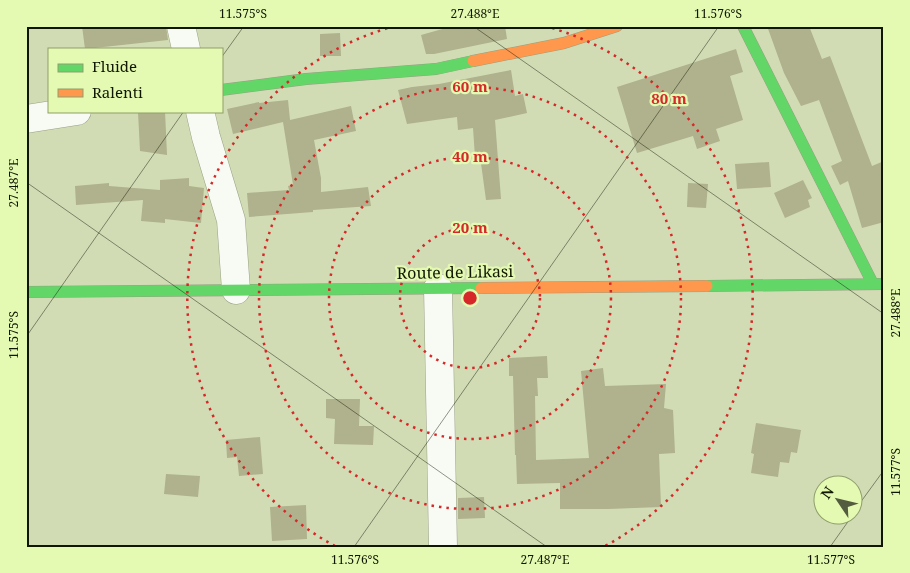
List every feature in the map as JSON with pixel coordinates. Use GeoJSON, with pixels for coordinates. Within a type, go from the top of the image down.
{"type":"FeatureCollection","features":[{"type":"Feature","properties":{"kind":"main road"},"geometry":{"type":"LineString","coordinates":[[222,90],[306,79],[436,69],[564,43],[617,26]]}},
{"type":"Feature","properties":{"kind":"main road"},"geometry":{"type":"LineString","coordinates":[[743,26],[878,284]]}},
{"type":"Feature","properties":{"kind":"main road","name":"Route de Likasi"},"geometry":{"type":"LineString","coordinates":[[26,292],[878,284]]}},
{"type":"Feature","properties":{"kind":"street"},"geometry":{"type":"LineString","coordinates":[[181,26],[186,48]]}},
{"type":"Feature","properties":{"kind":"street"},"geometry":{"type":"LineString","coordinates":[[26,119],[71,112]]}},
{"type":"Feature","properties":{"kind":"street"},"geometry":{"type":"LineString","coordinates":[[200,112],[231,220],[236,290]]}},
{"type":"Feature","properties":{"kind":"street"},"geometry":{"type":"LineString","coordinates":[[438,288],[443,547]]}},
{"type":"Feature","properties":{"kind":"building"},"geometry":{"type":"Polygon","coordinates":[[[82,26],[166,26],[168,40],[85,48],[82,26]]]}},
{"type":"Feature","properties":{"kind":"building"},"geometry":{"type":"Polygon","coordinates":[[[453,26],[505,26],[507,39],[426,54],[421,35],[453,26]]]}},
{"type":"Feature","properties":{"kind":"building"},"geometry":{"type":"Polygon","coordinates":[[[767,26],[809,26],[822,59],[830,56],[872,166],[884,161],[884,222],[862,228],[848,181],[840,185],[831,166],[842,161],[819,100],[801,106],[784,73],[767,26]]]}},
{"type":"Feature","properties":{"kind":"building"},"geometry":{"type":"Polygon","coordinates":[[[340,33],[341,56],[320,56],[320,34],[340,33]]]}},
{"type":"Feature","properties":{"kind":"building"},"geometry":{"type":"Polygon","coordinates":[[[736,49],[743,72],[730,76],[743,120],[716,129],[720,141],[697,149],[693,136],[637,153],[617,87],[736,49]]]}},
{"type":"Feature","properties":{"kind":"building"},"geometry":{"type":"Polygon","coordinates":[[[511,70],[515,96],[523,94],[527,113],[495,120],[501,199],[486,200],[480,156],[475,157],[473,128],[458,130],[457,117],[407,124],[398,90],[511,70]]]}},
{"type":"Feature","properties":{"kind":"building"},"geometry":{"type":"Polygon","coordinates":[[[288,100],[290,120],[351,106],[356,131],[314,140],[321,178],[321,192],[368,187],[371,206],[249,217],[247,193],[289,190],[288,186],[293,185],[283,122],[233,134],[227,109],[259,102],[288,100]]]}},
{"type":"Feature","properties":{"kind":"building"},"geometry":{"type":"Polygon","coordinates":[[[138,112],[165,112],[167,155],[140,151],[138,112]]]}},
{"type":"Feature","properties":{"kind":"building"},"geometry":{"type":"Polygon","coordinates":[[[769,162],[771,187],[737,189],[735,164],[769,162]]]}},
{"type":"Feature","properties":{"kind":"building"},"geometry":{"type":"Polygon","coordinates":[[[189,178],[189,186],[204,188],[201,223],[165,219],[165,223],[141,221],[143,200],[76,205],[75,186],[109,183],[109,186],[160,190],[160,180],[189,178]]]}},
{"type":"Feature","properties":{"kind":"building"},"geometry":{"type":"Polygon","coordinates":[[[803,180],[812,198],[808,200],[810,207],[785,218],[774,193],[803,180]]]}},
{"type":"Feature","properties":{"kind":"building"},"geometry":{"type":"Polygon","coordinates":[[[688,183],[708,184],[706,208],[687,207],[688,183]]]}},
{"type":"Feature","properties":{"kind":"building"},"geometry":{"type":"Polygon","coordinates":[[[547,356],[548,378],[537,378],[538,396],[535,396],[536,460],[589,458],[581,371],[603,368],[605,386],[666,384],[664,408],[673,410],[675,453],[659,454],[661,507],[560,509],[560,483],[517,484],[513,376],[509,376],[509,358],[547,356]]]}},
{"type":"Feature","properties":{"kind":"building"},"geometry":{"type":"Polygon","coordinates":[[[326,399],[360,399],[359,426],[374,426],[373,445],[334,444],[335,419],[326,418],[326,399]]]}},
{"type":"Feature","properties":{"kind":"building"},"geometry":{"type":"Polygon","coordinates":[[[756,423],[801,430],[797,453],[791,452],[789,463],[780,462],[778,477],[751,473],[754,454],[751,453],[756,423]]]}},
{"type":"Feature","properties":{"kind":"building"},"geometry":{"type":"Polygon","coordinates":[[[260,437],[263,474],[239,476],[237,457],[227,458],[226,440],[260,437]]]}},
{"type":"Feature","properties":{"kind":"building"},"geometry":{"type":"Polygon","coordinates":[[[166,474],[200,476],[198,497],[164,494],[166,474]]]}},
{"type":"Feature","properties":{"kind":"building"},"geometry":{"type":"Polygon","coordinates":[[[484,497],[485,518],[458,519],[458,498],[484,497]]]}},
{"type":"Feature","properties":{"kind":"building"},"geometry":{"type":"Polygon","coordinates":[[[306,505],[307,539],[272,541],[270,507],[306,505]]]}},
{"type":"Feature","properties":{"kind":"traffic: fast"},"geometry":{"type":"LineString","coordinates":[[743,26],[873,284]]}},
{"type":"Feature","properties":{"kind":"traffic: fast"},"geometry":{"type":"LineString","coordinates":[[222,90],[306,79],[436,69],[473,61]]}},
{"type":"Feature","properties":{"kind":"traffic: fast"},"geometry":{"type":"LineString","coordinates":[[707,286],[884,284]]}},
{"type":"Feature","properties":{"kind":"traffic: fast"},"geometry":{"type":"LineString","coordinates":[[26,292],[481,288]]}},
{"type":"Feature","properties":{"kind":"traffic: slow"},"geometry":{"type":"LineString","coordinates":[[473,61],[564,43],[617,26]]}},
{"type":"Feature","properties":{"kind":"traffic: slow"},"geometry":{"type":"LineString","coordinates":[[481,288],[707,286]]}}]}
